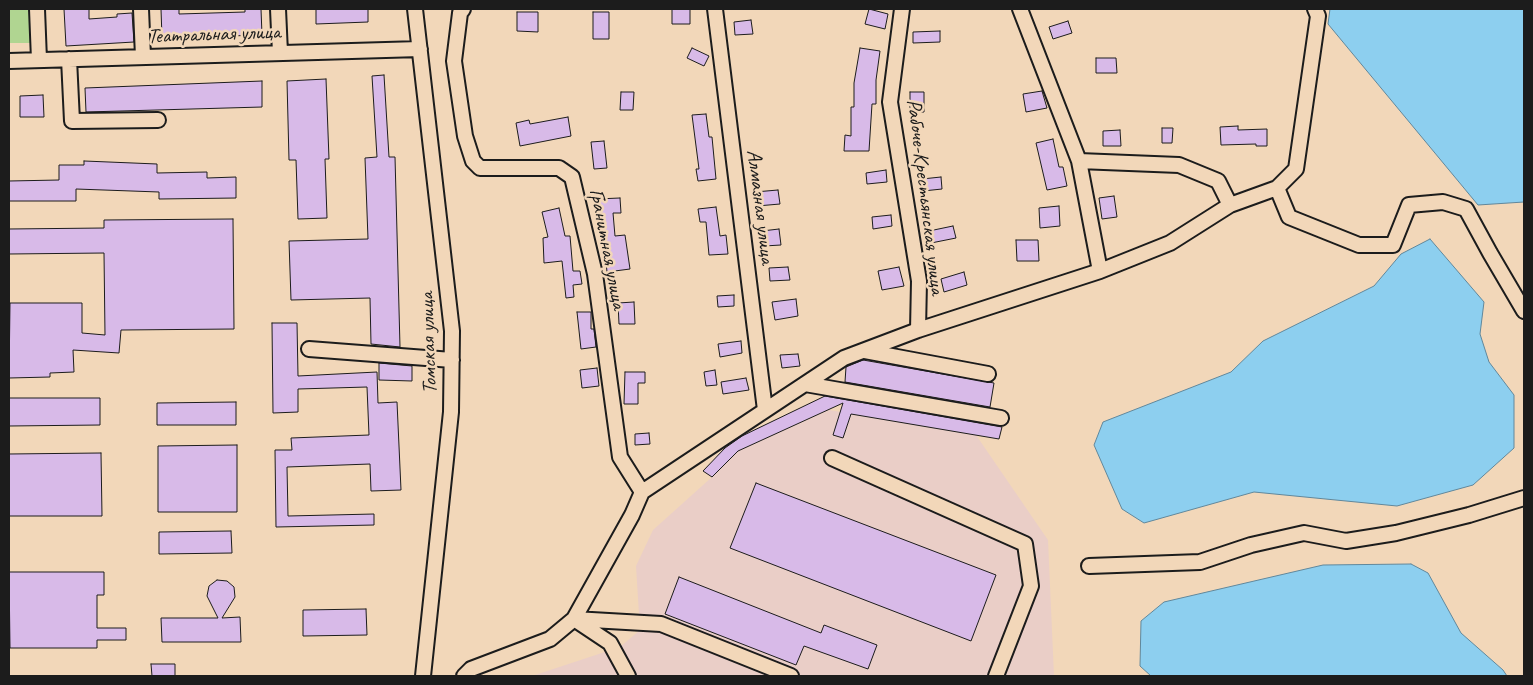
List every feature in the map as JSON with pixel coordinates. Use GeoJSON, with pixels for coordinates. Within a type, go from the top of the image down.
{"type":"FeatureCollection","features":[{"type":"Feature","properties":{"kind":"street"},"geometry":{"type":"LineString","coordinates":[[37,9],[39,60]]}},
{"type":"Feature","properties":{"kind":"street"},"geometry":{"type":"LineString","coordinates":[[141,9],[143,57]]}},
{"type":"Feature","properties":{"kind":"street"},"geometry":{"type":"LineString","coordinates":[[278,9],[280,53]]}},
{"type":"Feature","properties":{"kind":"street","name":"Томская улица"},"geometry":{"type":"LineString","coordinates":[[415,9],[452,331],[450,412],[423,676]]}},
{"type":"Feature","properties":{"kind":"street","name":"Гранитная улица"},"geometry":{"type":"LineString","coordinates":[[463,9],[460,13],[454,61],[465,136],[473,161],[480,168],[558,168],[572,177],[595,274],[620,457],[642,492]]}},
{"type":"Feature","properties":{"kind":"street","name":"Алмазная улица"},"geometry":{"type":"LineString","coordinates":[[715,9],[765,410]]}},
{"type":"Feature","properties":{"kind":"street","name":"Рабоче-Крестьянская улица"},"geometry":{"type":"LineString","coordinates":[[902,9],[890,102],[919,280],[918,330]]}},
{"type":"Feature","properties":{"kind":"street"},"geometry":{"type":"LineString","coordinates":[[1020,9],[1079,161],[1100,270]]}},
{"type":"Feature","properties":{"kind":"street"},"geometry":{"type":"LineString","coordinates":[[464,676],[471,668],[550,639],[574,619],[632,515],[642,492],[844,358],[918,330],[1100,270],[1170,243],[1230,205],[1277,188],[1296,169],[1318,16],[1315,9]]}},
{"type":"Feature","properties":{"kind":"street","name":"Театральная улица"},"geometry":{"type":"LineString","coordinates":[[9,61],[420,49]]}},
{"type":"Feature","properties":{"kind":"street"},"geometry":{"type":"LineString","coordinates":[[69,59],[72,121],[158,120]]}},
{"type":"Feature","properties":{"kind":"street"},"geometry":{"type":"LineString","coordinates":[[1079,161],[1179,166],[1218,181],[1230,205]]}},
{"type":"Feature","properties":{"kind":"street"},"geometry":{"type":"LineString","coordinates":[[1277,188],[1289,217],[1359,245],[1393,245],[1409,205],[1442,202],[1466,209],[1524,311]]}},
{"type":"Feature","properties":{"kind":"street"},"geometry":{"type":"LineString","coordinates":[[309,349],[452,360]]}},
{"type":"Feature","properties":{"kind":"street"},"geometry":{"type":"LineString","coordinates":[[864,350],[988,374]]}},
{"type":"Feature","properties":{"kind":"street"},"geometry":{"type":"LineString","coordinates":[[805,384],[1001,418]]}},
{"type":"Feature","properties":{"kind":"street"},"geometry":{"type":"LineString","coordinates":[[832,458],[1026,544],[1031,586],[996,676]]}},
{"type":"Feature","properties":{"kind":"street"},"geometry":{"type":"LineString","coordinates":[[1089,566],[1200,562],[1251,545],[1304,533],[1346,541],[1396,533],[1469,515],[1524,498]]}},
{"type":"Feature","properties":{"kind":"street"},"geometry":{"type":"LineString","coordinates":[[574,619],[610,642],[628,676]]}},
{"type":"Feature","properties":{"kind":"street"},"geometry":{"type":"LineString","coordinates":[[574,619],[661,624],[791,676]]}},
{"type":"Feature","properties":{"kind":"shaded area"},"geometry":{"type":"Polygon","coordinates":[[[829,410],[976,435],[1048,540],[1054,676],[532,676],[620,647],[640,630],[636,566],[653,530],[738,451],[829,410]]]}},
{"type":"Feature","properties":{"kind":"green space"},"geometry":{"type":"Polygon","coordinates":[[[9,9],[29,9],[30,43],[9,43],[9,9]]]}},
{"type":"Feature","properties":{"kind":"water"},"geometry":{"type":"Polygon","coordinates":[[[1330,9],[1524,9],[1524,202],[1478,205],[1328,24],[1330,9]]]}},
{"type":"Feature","properties":{"kind":"water"},"geometry":{"type":"Polygon","coordinates":[[[1430,239],[1484,302],[1480,334],[1489,362],[1514,395],[1514,448],[1473,485],[1397,506],[1254,492],[1144,523],[1122,509],[1094,445],[1103,422],[1231,372],[1263,341],[1374,286],[1401,254],[1430,239]]]}},
{"type":"Feature","properties":{"kind":"water"},"geometry":{"type":"Polygon","coordinates":[[[1411,564],[1428,573],[1461,633],[1503,670],[1507,676],[1151,676],[1140,666],[1141,621],[1164,602],[1323,565],[1411,564]]]}},
{"type":"Feature","properties":{"kind":"building"},"geometry":{"type":"Polygon","coordinates":[[[64,9],[89,9],[89,19],[117,17],[117,14],[132,13],[134,42],[66,46],[64,9]]]}},
{"type":"Feature","properties":{"kind":"building"},"geometry":{"type":"Polygon","coordinates":[[[161,9],[179,9],[179,14],[245,12],[245,9],[261,9],[262,35],[162,38],[161,9]]]}},
{"type":"Feature","properties":{"kind":"building"},"geometry":{"type":"Polygon","coordinates":[[[316,9],[368,9],[368,22],[316,24],[316,9]]]}},
{"type":"Feature","properties":{"kind":"building"},"geometry":{"type":"Polygon","coordinates":[[[672,9],[690,9],[690,24],[672,24],[672,9]]]}},
{"type":"Feature","properties":{"kind":"building"},"geometry":{"type":"Polygon","coordinates":[[[869,9],[888,14],[885,29],[865,24],[869,9]]]}},
{"type":"Feature","properties":{"kind":"building"},"geometry":{"type":"Polygon","coordinates":[[[517,12],[538,12],[538,32],[517,31],[517,12]]]}},
{"type":"Feature","properties":{"kind":"building"},"geometry":{"type":"Polygon","coordinates":[[[593,12],[609,12],[609,39],[593,39],[593,12]]]}},
{"type":"Feature","properties":{"kind":"building"},"geometry":{"type":"Polygon","coordinates":[[[751,20],[753,34],[735,35],[734,22],[751,20]]]}},
{"type":"Feature","properties":{"kind":"building"},"geometry":{"type":"Polygon","coordinates":[[[1068,21],[1072,33],[1053,39],[1049,27],[1068,21]]]}},
{"type":"Feature","properties":{"kind":"building"},"geometry":{"type":"Polygon","coordinates":[[[940,31],[940,42],[913,43],[913,32],[940,31]]]}},
{"type":"Feature","properties":{"kind":"building"},"geometry":{"type":"Polygon","coordinates":[[[692,48],[709,56],[704,66],[687,58],[692,48]]]}},
{"type":"Feature","properties":{"kind":"building"},"geometry":{"type":"Polygon","coordinates":[[[860,48],[880,51],[876,80],[876,104],[872,104],[869,151],[844,151],[845,135],[851,136],[851,107],[854,107],[854,83],[860,48]]]}},
{"type":"Feature","properties":{"kind":"building"},"geometry":{"type":"Polygon","coordinates":[[[1096,58],[1116,58],[1117,73],[1096,73],[1096,58]]]}},
{"type":"Feature","properties":{"kind":"building"},"geometry":{"type":"Polygon","coordinates":[[[384,75],[389,157],[395,157],[400,347],[371,344],[370,298],[291,300],[289,241],[368,239],[365,158],[377,157],[372,76],[384,75]]]}},
{"type":"Feature","properties":{"kind":"building"},"geometry":{"type":"Polygon","coordinates":[[[326,79],[329,159],[325,159],[327,218],[298,219],[296,160],[289,160],[287,81],[326,79]]]}},
{"type":"Feature","properties":{"kind":"building"},"geometry":{"type":"Polygon","coordinates":[[[262,81],[262,107],[86,112],[85,88],[262,81]]]}},
{"type":"Feature","properties":{"kind":"building"},"geometry":{"type":"Polygon","coordinates":[[[1042,91],[1047,108],[1026,112],[1023,94],[1042,91]]]}},
{"type":"Feature","properties":{"kind":"building"},"geometry":{"type":"Polygon","coordinates":[[[621,92],[634,92],[633,110],[620,110],[621,92]]]}},
{"type":"Feature","properties":{"kind":"building"},"geometry":{"type":"Polygon","coordinates":[[[910,92],[924,92],[924,112],[910,112],[910,92]]]}},
{"type":"Feature","properties":{"kind":"building"},"geometry":{"type":"Polygon","coordinates":[[[43,95],[44,117],[20,117],[20,96],[43,95]]]}},
{"type":"Feature","properties":{"kind":"building"},"geometry":{"type":"Polygon","coordinates":[[[706,114],[709,137],[712,137],[716,179],[698,181],[696,169],[699,169],[692,115],[706,114]]]}},
{"type":"Feature","properties":{"kind":"building"},"geometry":{"type":"Polygon","coordinates":[[[568,117],[571,136],[520,146],[516,123],[529,120],[530,124],[568,117]]]}},
{"type":"Feature","properties":{"kind":"building"},"geometry":{"type":"Polygon","coordinates":[[[1238,126],[1238,130],[1267,129],[1267,146],[1256,146],[1256,144],[1221,145],[1220,127],[1238,126]]]}},
{"type":"Feature","properties":{"kind":"building"},"geometry":{"type":"Polygon","coordinates":[[[1162,128],[1173,128],[1172,143],[1162,143],[1162,128]]]}},
{"type":"Feature","properties":{"kind":"building"},"geometry":{"type":"Polygon","coordinates":[[[1120,130],[1121,146],[1103,146],[1103,131],[1120,130]]]}},
{"type":"Feature","properties":{"kind":"building"},"geometry":{"type":"Polygon","coordinates":[[[1053,139],[1059,167],[1063,167],[1067,186],[1047,190],[1036,143],[1053,139]]]}},
{"type":"Feature","properties":{"kind":"building"},"geometry":{"type":"Polygon","coordinates":[[[604,141],[607,168],[594,169],[591,142],[604,141]]]}},
{"type":"Feature","properties":{"kind":"building"},"geometry":{"type":"Polygon","coordinates":[[[84,161],[157,164],[157,173],[207,172],[207,178],[236,177],[236,198],[159,199],[159,192],[76,189],[76,201],[9,201],[9,181],[59,180],[59,165],[84,165],[84,161]]]}},
{"type":"Feature","properties":{"kind":"building"},"geometry":{"type":"Polygon","coordinates":[[[886,170],[887,182],[867,184],[866,173],[886,170]]]}},
{"type":"Feature","properties":{"kind":"building"},"geometry":{"type":"Polygon","coordinates":[[[941,177],[942,189],[923,191],[922,179],[941,177]]]}},
{"type":"Feature","properties":{"kind":"building"},"geometry":{"type":"Polygon","coordinates":[[[778,190],[780,204],[757,206],[755,192],[778,190]]]}},
{"type":"Feature","properties":{"kind":"building"},"geometry":{"type":"Polygon","coordinates":[[[1114,196],[1117,217],[1102,219],[1099,198],[1114,196]]]}},
{"type":"Feature","properties":{"kind":"building"},"geometry":{"type":"Polygon","coordinates":[[[620,198],[621,213],[613,213],[615,236],[625,235],[630,269],[607,272],[601,230],[599,230],[597,199],[620,198]]]}},
{"type":"Feature","properties":{"kind":"building"},"geometry":{"type":"Polygon","coordinates":[[[1059,206],[1060,226],[1040,228],[1039,208],[1059,206]]]}},
{"type":"Feature","properties":{"kind":"building"},"geometry":{"type":"Polygon","coordinates":[[[716,207],[720,236],[726,235],[728,254],[709,255],[706,222],[700,222],[698,209],[716,207]]]}},
{"type":"Feature","properties":{"kind":"building"},"geometry":{"type":"Polygon","coordinates":[[[559,208],[565,236],[570,236],[573,271],[580,271],[582,284],[573,285],[574,297],[566,298],[562,261],[544,263],[543,238],[548,237],[542,212],[559,208]]]}},
{"type":"Feature","properties":{"kind":"building"},"geometry":{"type":"Polygon","coordinates":[[[891,215],[892,226],[873,229],[872,217],[891,215]]]}},
{"type":"Feature","properties":{"kind":"building"},"geometry":{"type":"Polygon","coordinates":[[[233,219],[234,329],[121,330],[119,353],[73,350],[74,372],[50,373],[50,377],[9,378],[10,303],[82,303],[82,333],[105,335],[104,253],[9,254],[9,229],[104,228],[104,220],[233,219]]]}},
{"type":"Feature","properties":{"kind":"building"},"geometry":{"type":"Polygon","coordinates":[[[953,226],[956,238],[931,243],[929,231],[953,226]]]}},
{"type":"Feature","properties":{"kind":"building"},"geometry":{"type":"Polygon","coordinates":[[[779,229],[781,245],[764,246],[762,231],[779,229]]]}},
{"type":"Feature","properties":{"kind":"building"},"geometry":{"type":"Polygon","coordinates":[[[1016,240],[1038,240],[1039,261],[1017,261],[1016,240]]]}},
{"type":"Feature","properties":{"kind":"building"},"geometry":{"type":"Polygon","coordinates":[[[788,267],[790,280],[770,281],[769,268],[788,267]]]}},
{"type":"Feature","properties":{"kind":"building"},"geometry":{"type":"Polygon","coordinates":[[[899,267],[904,286],[882,290],[878,271],[899,267]]]}},
{"type":"Feature","properties":{"kind":"building"},"geometry":{"type":"Polygon","coordinates":[[[964,272],[967,285],[944,292],[941,279],[964,272]]]}},
{"type":"Feature","properties":{"kind":"building"},"geometry":{"type":"Polygon","coordinates":[[[734,295],[734,306],[718,307],[717,296],[734,295]]]}},
{"type":"Feature","properties":{"kind":"building"},"geometry":{"type":"Polygon","coordinates":[[[796,299],[798,316],[775,320],[772,302],[796,299]]]}},
{"type":"Feature","properties":{"kind":"building"},"geometry":{"type":"Polygon","coordinates":[[[634,302],[635,324],[619,324],[618,303],[634,302]]]}},
{"type":"Feature","properties":{"kind":"building"},"geometry":{"type":"Polygon","coordinates":[[[577,312],[591,312],[591,329],[594,329],[596,347],[581,349],[577,312]]]}},
{"type":"Feature","properties":{"kind":"building"},"geometry":{"type":"Polygon","coordinates":[[[272,323],[297,323],[298,376],[377,372],[378,403],[397,402],[401,490],[371,491],[370,464],[287,467],[288,516],[374,514],[374,525],[276,527],[275,450],[292,450],[291,438],[369,435],[367,387],[298,389],[298,412],[273,413],[272,323]]]}},
{"type":"Feature","properties":{"kind":"building"},"geometry":{"type":"Polygon","coordinates":[[[741,341],[742,353],[720,357],[718,344],[741,341]]]}},
{"type":"Feature","properties":{"kind":"building"},"geometry":{"type":"Polygon","coordinates":[[[798,354],[800,366],[782,368],[780,355],[798,354]]]}},
{"type":"Feature","properties":{"kind":"building"},"geometry":{"type":"Polygon","coordinates":[[[863,360],[994,383],[990,407],[845,382],[846,367],[863,360]]]}},
{"type":"Feature","properties":{"kind":"building"},"geometry":{"type":"Polygon","coordinates":[[[379,363],[412,366],[412,381],[379,380],[379,363]]]}},
{"type":"Feature","properties":{"kind":"building"},"geometry":{"type":"Polygon","coordinates":[[[597,368],[599,386],[582,388],[580,370],[597,368]]]}},
{"type":"Feature","properties":{"kind":"building"},"geometry":{"type":"Polygon","coordinates":[[[715,370],[717,385],[706,386],[704,372],[715,370]]]}},
{"type":"Feature","properties":{"kind":"building"},"geometry":{"type":"Polygon","coordinates":[[[625,372],[645,372],[645,383],[638,383],[638,404],[624,404],[625,372]]]}},
{"type":"Feature","properties":{"kind":"building"},"geometry":{"type":"Polygon","coordinates":[[[746,378],[749,390],[723,394],[721,382],[746,378]]]}},
{"type":"Feature","properties":{"kind":"building"},"geometry":{"type":"Polygon","coordinates":[[[825,396],[1002,427],[999,439],[851,414],[843,438],[833,435],[843,403],[738,451],[712,477],[703,471],[725,448],[742,436],[825,396]]]}},
{"type":"Feature","properties":{"kind":"building"},"geometry":{"type":"Polygon","coordinates":[[[9,398],[100,398],[100,425],[9,426],[9,398]]]}},
{"type":"Feature","properties":{"kind":"building"},"geometry":{"type":"Polygon","coordinates":[[[236,402],[236,425],[157,425],[157,403],[236,402]]]}},
{"type":"Feature","properties":{"kind":"building"},"geometry":{"type":"Polygon","coordinates":[[[649,433],[650,444],[635,445],[635,434],[649,433]]]}},
{"type":"Feature","properties":{"kind":"building"},"geometry":{"type":"Polygon","coordinates":[[[237,445],[237,512],[158,512],[158,446],[237,445]]]}},
{"type":"Feature","properties":{"kind":"building"},"geometry":{"type":"Polygon","coordinates":[[[101,453],[102,516],[9,516],[9,454],[101,453]]]}},
{"type":"Feature","properties":{"kind":"building"},"geometry":{"type":"Polygon","coordinates":[[[756,483],[996,575],[971,641],[730,548],[756,483]]]}},
{"type":"Feature","properties":{"kind":"building"},"geometry":{"type":"Polygon","coordinates":[[[231,531],[232,553],[159,554],[159,532],[231,531]]]}},
{"type":"Feature","properties":{"kind":"building"},"geometry":{"type":"Polygon","coordinates":[[[9,572],[104,572],[104,595],[97,595],[97,628],[126,628],[126,640],[97,640],[97,648],[10,648],[9,572]]]}},
{"type":"Feature","properties":{"kind":"building"},"geometry":{"type":"Polygon","coordinates":[[[679,577],[821,633],[824,625],[877,645],[868,669],[804,646],[796,665],[665,614],[679,577]]]}},
{"type":"Feature","properties":{"kind":"building"},"geometry":{"type":"Polygon","coordinates":[[[217,580],[227,581],[234,587],[235,597],[222,618],[240,617],[241,642],[162,642],[161,618],[218,618],[207,596],[209,586],[217,580]]]}},
{"type":"Feature","properties":{"kind":"building"},"geometry":{"type":"Polygon","coordinates":[[[366,609],[367,635],[303,636],[303,610],[366,609]]]}},
{"type":"Feature","properties":{"kind":"building"},"geometry":{"type":"Polygon","coordinates":[[[151,664],[175,664],[175,676],[152,676],[151,664]]]}}]}
